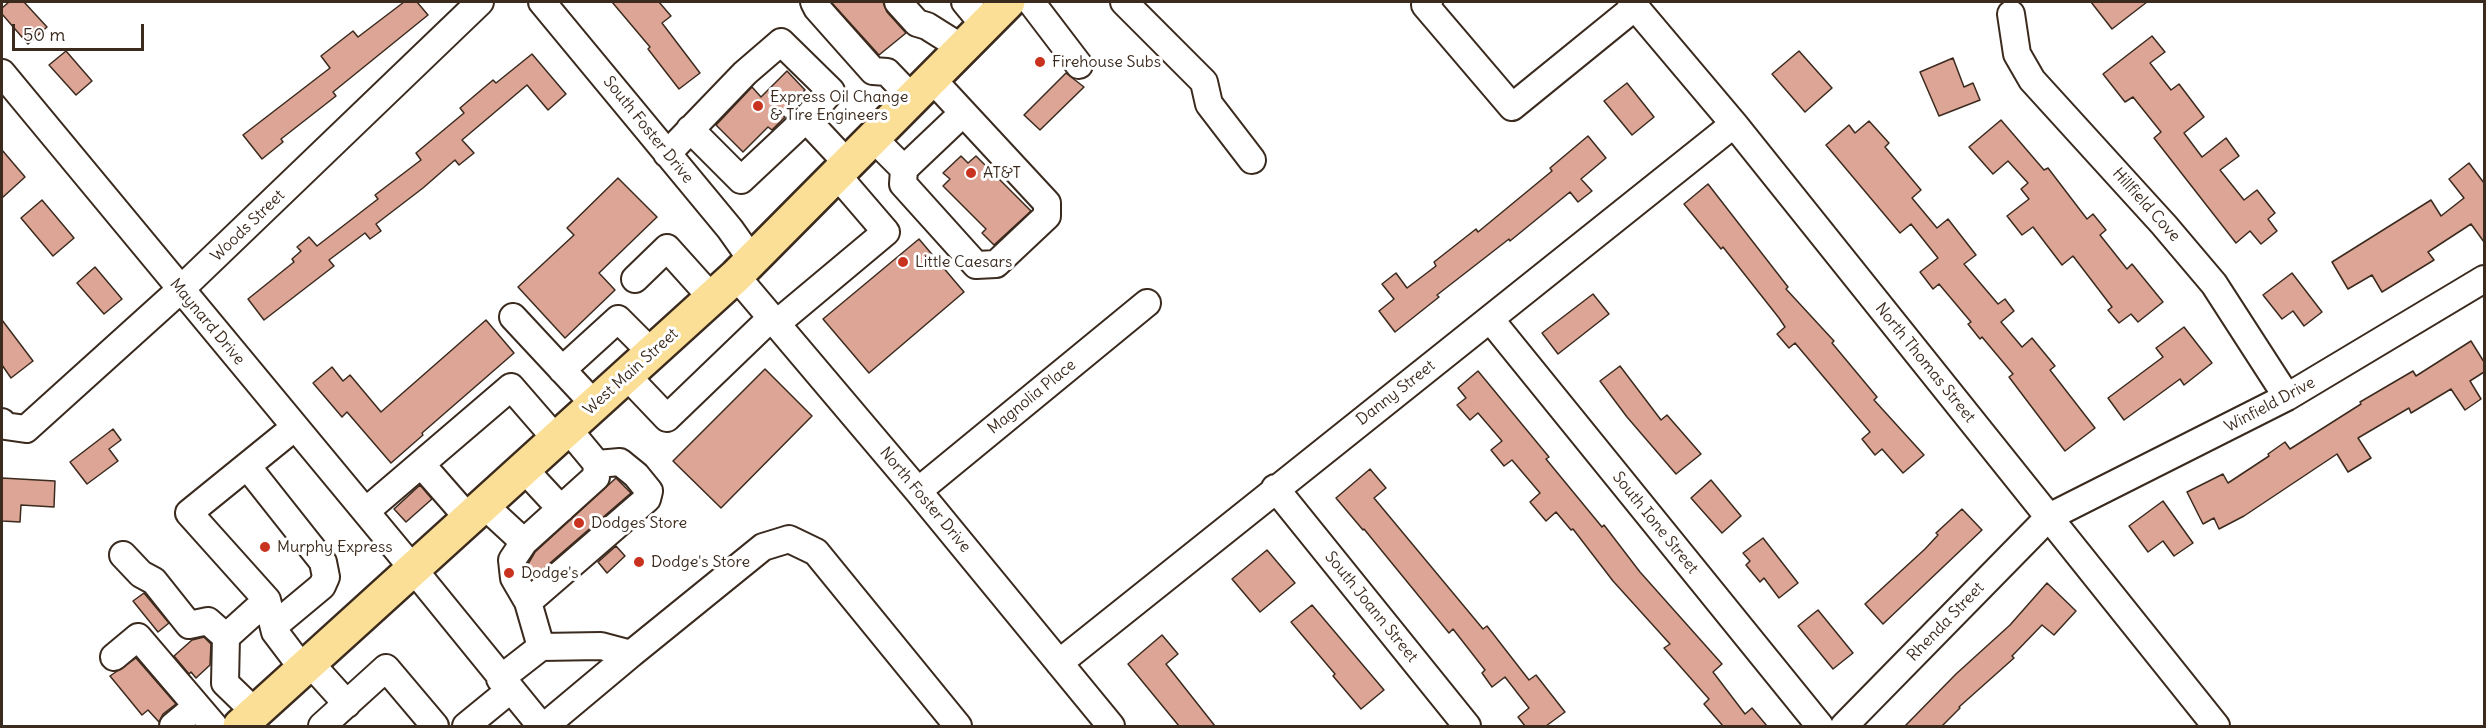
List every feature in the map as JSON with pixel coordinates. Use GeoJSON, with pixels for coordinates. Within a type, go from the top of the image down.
{"type":"FeatureCollection","features":[{"type":"Feature","properties":{"kind":"main road","name":"West Main Street"},"geometry":{"type":"LineString","coordinates":[[251,720],[307,666],[478,513],[733,278],[962,48],[975,13],[1008,2]]}},
{"type":"Feature","properties":{"kind":"street","name":"Woods Street"},"geometry":{"type":"LineString","coordinates":[[3,424],[26,429],[180,290],[480,2]]}},
{"type":"Feature","properties":{"kind":"street","name":"South Foster Drive"},"geometry":{"type":"LineString","coordinates":[[542,2],[667,154],[733,278]]}},
{"type":"Feature","properties":{"kind":"street"},"geometry":{"type":"LineString","coordinates":[[814,2],[873,71],[887,72],[963,113],[1047,203],[1047,216],[996,264],[976,265],[903,184],[904,169],[963,113]]}},
{"type":"Feature","properties":{"kind":"street"},"geometry":{"type":"LineString","coordinates":[[898,2],[917,23],[927,26],[962,48]]}},
{"type":"Feature","properties":{"kind":"street"},"geometry":{"type":"LineString","coordinates":[[1032,2],[1079,65]]}},
{"type":"Feature","properties":{"kind":"street"},"geometry":{"type":"LineString","coordinates":[[1124,2],[1204,82],[1209,104],[1252,160]]}},
{"type":"Feature","properties":{"kind":"street"},"geometry":{"type":"LineString","coordinates":[[1429,2],[1425,5],[1512,107],[1633,4]]}},
{"type":"Feature","properties":{"kind":"street","name":"North Thomas Street"},"geometry":{"type":"LineString","coordinates":[[1633,4],[1734,124],[2216,726]]}},
{"type":"Feature","properties":{"kind":"street","name":"Hillfield Cove"},"geometry":{"type":"LineString","coordinates":[[2010,14],[2017,54],[2032,80],[2164,225],[2214,284],[2287,397]]}},
{"type":"Feature","properties":{"kind":"street"},"geometry":{"type":"LineString","coordinates":[[667,154],[690,129],[745,73],[782,42],[831,91],[806,119],[741,180],[690,129]]}},
{"type":"Feature","properties":{"kind":"street","name":"Maynard Drive"},"geometry":{"type":"LineString","coordinates":[[2,73],[366,511],[505,685],[543,726]]}},
{"type":"Feature","properties":{"kind":"street"},"geometry":{"type":"LineString","coordinates":[[627,376],[667,418],[774,321],[886,232],[806,119]]}},
{"type":"Feature","properties":{"kind":"street","name":"Danny Street"},"geometry":{"type":"LineString","coordinates":[[1059,663],[1275,488],[1734,124]]}},
{"type":"Feature","properties":{"kind":"street"},"geometry":{"type":"LineString","coordinates":[[873,138],[904,169]]}},
{"type":"Feature","properties":{"kind":"street"},"geometry":{"type":"LineString","coordinates":[[635,279],[667,248],[733,278]]}},
{"type":"Feature","properties":{"kind":"street","name":"North Foster Drive"},"geometry":{"type":"LineString","coordinates":[[733,278],[774,321],[918,491],[1111,726]]}},
{"type":"Feature","properties":{"kind":"street","name":"Winfield Drive"},"geometry":{"type":"LineString","coordinates":[[2049,517],[2287,397],[2484,279]]}},
{"type":"Feature","properties":{"kind":"street","name":"Magnolia Place"},"geometry":{"type":"LineString","coordinates":[[918,491],[1147,303]]}},
{"type":"Feature","properties":{"kind":"street"},"geometry":{"type":"LineString","coordinates":[[513,317],[595,405]]}},
{"type":"Feature","properties":{"kind":"street"},"geometry":{"type":"LineString","coordinates":[[562,370],[618,319],[652,353]]}},
{"type":"Feature","properties":{"kind":"street","name":"South Ione Street"},"geometry":{"type":"LineString","coordinates":[[1490,319],[1820,726]]}},
{"type":"Feature","properties":{"kind":"street"},"geometry":{"type":"LineString","coordinates":[[366,511],[511,387],[597,464],[620,462],[636,475],[649,491],[647,500],[528,602]]}},
{"type":"Feature","properties":{"kind":"street"},"geometry":{"type":"LineString","coordinates":[[295,426],[189,513],[267,600],[275,632],[347,704]]}},
{"type":"Feature","properties":{"kind":"street"},"geometry":{"type":"LineString","coordinates":[[421,464],[478,513],[524,542]]}},
{"type":"Feature","properties":{"kind":"street"},"geometry":{"type":"LineString","coordinates":[[541,647],[528,602],[514,578],[512,560],[524,542],[596,477],[597,464]]}},
{"type":"Feature","properties":{"kind":"street"},"geometry":{"type":"LineString","coordinates":[[247,466],[323,562],[326,577],[322,586],[274,626]]}},
{"type":"Feature","properties":{"kind":"street"},"geometry":{"type":"LineString","coordinates":[[524,469],[561,509]]}},
{"type":"Feature","properties":{"kind":"street","name":"South Joann Street"},"geometry":{"type":"LineString","coordinates":[[1275,488],[1467,726]]}},
{"type":"Feature","properties":{"kind":"street","name":"Rhenda Street"},"geometry":{"type":"LineString","coordinates":[[1844,726],[2049,517]]}},
{"type":"Feature","properties":{"kind":"street"},"geometry":{"type":"LineString","coordinates":[[543,726],[763,547],[789,539],[816,552],[958,726]]}},
{"type":"Feature","properties":{"kind":"street"},"geometry":{"type":"LineString","coordinates":[[123,555],[141,574],[154,581],[189,625],[208,621],[226,637]]}},
{"type":"Feature","properties":{"kind":"street"},"geometry":{"type":"LineString","coordinates":[[251,720],[225,683],[226,637],[267,600]]}},
{"type":"Feature","properties":{"kind":"street"},"geometry":{"type":"LineString","coordinates":[[114,657],[138,637],[214,726]]}},
{"type":"Feature","properties":{"kind":"street"},"geometry":{"type":"LineString","coordinates":[[466,726],[541,647],[601,646],[631,654]]}},
{"type":"Feature","properties":{"kind":"street"},"geometry":{"type":"LineString","coordinates":[[322,726],[386,668],[435,726]]}},
{"type":"Feature","properties":{"kind":"street"},"geometry":{"type":"LineString","coordinates":[[173,726],[197,706]]}},
{"type":"Feature","properties":{"kind":"building"},"geometry":{"type":"Polygon","coordinates":[[[9,2],[24,2],[47,27],[28,44],[2,14],[2,8],[9,2]]]}},
{"type":"Feature","properties":{"kind":"building"},"geometry":{"type":"Polygon","coordinates":[[[404,2],[417,2],[428,15],[333,92],[336,96],[281,139],[283,142],[262,159],[243,135],[330,68],[321,56],[353,31],[358,37],[404,2]]]}},
{"type":"Feature","properties":{"kind":"building"},"geometry":{"type":"Polygon","coordinates":[[[612,2],[659,2],[671,16],[662,23],[700,73],[679,89],[648,49],[650,47],[612,2]]]}},
{"type":"Feature","properties":{"kind":"building"},"geometry":{"type":"Polygon","coordinates":[[[831,2],[883,2],[887,12],[906,33],[879,55],[831,2]]]}},
{"type":"Feature","properties":{"kind":"building"},"geometry":{"type":"Polygon","coordinates":[[[2091,2],[2147,2],[2112,29],[2091,2]]]}},
{"type":"Feature","properties":{"kind":"building"},"geometry":{"type":"Polygon","coordinates":[[[2152,36],[2165,52],[2150,63],[2171,90],[2179,84],[2204,117],[2184,133],[2202,157],[2226,138],[2239,156],[2220,170],[2244,200],[2257,190],[2275,213],[2268,219],[2277,231],[2261,244],[2250,231],[2236,243],[2154,138],[2161,132],[2133,97],[2125,102],[2103,74],[2152,36]]]}},
{"type":"Feature","properties":{"kind":"building"},"geometry":{"type":"Polygon","coordinates":[[[66,51],[92,81],[76,95],[49,65],[66,51]]]}},
{"type":"Feature","properties":{"kind":"building"},"geometry":{"type":"Polygon","coordinates":[[[1799,51],[1832,88],[1805,112],[1772,74],[1799,51]]]}},
{"type":"Feature","properties":{"kind":"building"},"geometry":{"type":"Polygon","coordinates":[[[532,54],[566,94],[548,110],[527,85],[462,140],[474,153],[459,165],[455,160],[376,224],[381,231],[370,239],[365,233],[329,260],[334,266],[264,320],[248,299],[294,262],[292,259],[301,251],[297,247],[309,237],[317,246],[378,199],[375,195],[421,160],[416,153],[464,113],[460,108],[493,80],[496,83],[532,54]]]}},
{"type":"Feature","properties":{"kind":"building"},"geometry":{"type":"Polygon","coordinates":[[[1953,58],[1964,87],[1973,83],[1980,100],[1939,116],[1920,72],[1953,58]]]}},
{"type":"Feature","properties":{"kind":"building","name":"Express Oil Change & Tire Engineers"},"geometry":{"type":"Polygon","coordinates":[[[787,71],[805,90],[781,114],[785,117],[772,130],[768,127],[743,152],[716,125],[752,87],[761,97],[787,71]]]}},
{"type":"Feature","properties":{"kind":"building"},"geometry":{"type":"Polygon","coordinates":[[[1066,73],[1084,87],[1040,130],[1024,115],[1066,73]]]}},
{"type":"Feature","properties":{"kind":"building"},"geometry":{"type":"Polygon","coordinates":[[[1627,83],[1654,117],[1632,135],[1604,101],[1627,83]]]}},
{"type":"Feature","properties":{"kind":"building"},"geometry":{"type":"Polygon","coordinates":[[[2001,120],[2044,170],[2048,168],[2087,219],[2093,214],[2106,230],[2100,235],[2127,269],[2132,264],[2163,302],[2138,322],[2131,314],[2119,323],[2108,310],[2112,307],[2073,256],[2062,265],[2033,227],[2022,235],[2007,216],[2029,199],[2021,189],[2028,183],[2008,161],[1993,174],[1969,147],[2001,120]]]}},
{"type":"Feature","properties":{"kind":"building"},"geometry":{"type":"Polygon","coordinates":[[[1869,121],[1889,143],[1885,147],[1921,190],[1912,198],[1937,228],[1948,219],[1976,255],[1964,264],[1998,304],[2005,299],[2014,311],[2001,322],[2022,347],[2032,338],[2055,366],[2050,370],[2095,428],[2065,451],[2009,377],[2013,374],[1968,324],[1971,322],[1939,284],[1933,289],[1920,272],[1938,258],[1911,224],[1900,233],[1826,145],[1849,125],[1855,133],[1869,121]]]}},
{"type":"Feature","properties":{"kind":"building"},"geometry":{"type":"Polygon","coordinates":[[[1588,136],[1606,158],[1581,179],[1592,191],[1578,202],[1570,192],[1510,241],[1509,239],[1437,295],[1439,297],[1395,332],[1379,311],[1394,299],[1382,284],[1396,273],[1407,288],[1436,266],[1434,262],[1476,229],[1478,232],[1552,171],[1550,168],[1588,136]]]}},
{"type":"Feature","properties":{"kind":"building"},"geometry":{"type":"Polygon","coordinates":[[[2,150],[25,177],[2,198],[2,150]]]}},
{"type":"Feature","properties":{"kind":"building"},"geometry":{"type":"Polygon","coordinates":[[[961,156],[968,163],[976,156],[1031,211],[994,245],[982,233],[986,229],[943,186],[950,179],[943,173],[961,156]]]}},
{"type":"Feature","properties":{"kind":"building"},"geometry":{"type":"Polygon","coordinates":[[[2469,163],[2484,183],[2484,242],[2471,224],[2428,252],[2434,260],[2382,292],[2372,275],[2348,289],[2332,262],[2431,200],[2441,216],[2464,198],[2449,179],[2469,163]]]}},
{"type":"Feature","properties":{"kind":"building"},"geometry":{"type":"Polygon","coordinates":[[[618,178],[657,217],[599,273],[615,290],[565,338],[518,287],[574,235],[567,228],[618,178]]]}},
{"type":"Feature","properties":{"kind":"building"},"geometry":{"type":"Polygon","coordinates":[[[1708,184],[1788,287],[1786,289],[1834,341],[1832,343],[1877,397],[1874,400],[1924,455],[1903,473],[1882,449],[1875,455],[1862,439],[1870,432],[1795,343],[1789,348],[1777,334],[1785,327],[1779,318],[1723,247],[1721,249],[1684,204],[1708,184]]]}},
{"type":"Feature","properties":{"kind":"building"},"geometry":{"type":"Polygon","coordinates":[[[42,200],[74,238],[53,256],[21,218],[42,200]]]}},
{"type":"Feature","properties":{"kind":"building"},"geometry":{"type":"Polygon","coordinates":[[[919,239],[964,292],[869,373],[823,319],[919,239]]]}},
{"type":"Feature","properties":{"kind":"building"},"geometry":{"type":"Polygon","coordinates":[[[95,267],[122,299],[104,314],[77,283],[95,267]]]}},
{"type":"Feature","properties":{"kind":"building"},"geometry":{"type":"Polygon","coordinates":[[[2292,273],[2322,312],[2304,326],[2293,311],[2282,319],[2263,295],[2292,273]]]}},
{"type":"Feature","properties":{"kind":"building"},"geometry":{"type":"Polygon","coordinates":[[[1593,294],[1609,314],[1558,354],[1542,333],[1593,294]]]}},
{"type":"Feature","properties":{"kind":"building"},"geometry":{"type":"Polygon","coordinates":[[[2,320],[33,361],[11,378],[2,365],[2,320]]]}},
{"type":"Feature","properties":{"kind":"building"},"geometry":{"type":"Polygon","coordinates":[[[486,320],[514,353],[391,463],[347,412],[342,417],[313,383],[332,367],[343,381],[350,375],[381,412],[486,320]]]}},
{"type":"Feature","properties":{"kind":"building"},"geometry":{"type":"Polygon","coordinates":[[[2184,327],[2212,363],[2184,385],[2180,379],[2124,420],[2108,398],[2163,357],[2156,348],[2184,327]]]}},
{"type":"Feature","properties":{"kind":"building"},"geometry":{"type":"Polygon","coordinates":[[[2471,341],[2484,362],[2484,372],[2470,381],[2481,399],[2465,410],[2451,389],[2411,413],[2409,408],[2358,438],[2371,458],[2348,472],[2337,454],[2244,516],[2219,529],[2214,518],[2203,524],[2187,492],[2223,474],[2228,483],[2269,456],[2268,454],[2285,442],[2290,449],[2361,404],[2360,402],[2413,371],[2416,376],[2471,341]]]}},
{"type":"Feature","properties":{"kind":"building"},"geometry":{"type":"Polygon","coordinates":[[[1620,366],[1661,420],[1667,415],[1701,454],[1676,474],[1627,417],[1600,381],[1620,366]]]}},
{"type":"Feature","properties":{"kind":"building"},"geometry":{"type":"Polygon","coordinates":[[[765,369],[812,416],[721,508],[673,461],[765,369]]]}},
{"type":"Feature","properties":{"kind":"building"},"geometry":{"type":"Polygon","coordinates":[[[1478,371],[1549,457],[1546,459],[1602,527],[1604,525],[1640,572],[1722,664],[1713,672],[1745,714],[1752,708],[1767,726],[1723,726],[1704,704],[1709,699],[1664,648],[1670,644],[1613,581],[1573,529],[1571,530],[1556,512],[1546,521],[1530,502],[1540,493],[1512,460],[1504,466],[1491,450],[1502,441],[1478,413],[1470,420],[1457,405],[1466,398],[1458,388],[1478,371]]]}},
{"type":"Feature","properties":{"kind":"building"},"geometry":{"type":"Polygon","coordinates":[[[113,429],[121,440],[109,449],[118,461],[87,484],[70,462],[113,429]]]}},
{"type":"Feature","properties":{"kind":"building"},"geometry":{"type":"Polygon","coordinates":[[[1370,469],[1386,488],[1374,498],[1483,629],[1487,626],[1529,680],[1536,675],[1565,712],[1546,726],[1525,726],[1518,717],[1529,708],[1505,677],[1492,687],[1482,673],[1485,670],[1453,629],[1449,633],[1336,498],[1370,469]]]}},
{"type":"Feature","properties":{"kind":"building"},"geometry":{"type":"Polygon","coordinates":[[[2,478],[55,481],[54,507],[21,505],[20,522],[2,521],[2,478]]]}},
{"type":"Feature","properties":{"kind":"building"},"geometry":{"type":"Polygon","coordinates":[[[616,478],[631,493],[535,576],[528,569],[528,564],[535,552],[616,478]]]}},
{"type":"Feature","properties":{"kind":"building"},"geometry":{"type":"Polygon","coordinates":[[[1711,480],[1741,516],[1722,533],[1691,498],[1711,480]]]}},
{"type":"Feature","properties":{"kind":"building"},"geometry":{"type":"Polygon","coordinates":[[[420,485],[432,499],[406,522],[394,509],[420,485]]]}},
{"type":"Feature","properties":{"kind":"building"},"geometry":{"type":"Polygon","coordinates":[[[2163,501],[2193,543],[2174,556],[2163,541],[2148,552],[2129,526],[2163,501]]]}},
{"type":"Feature","properties":{"kind":"building"},"geometry":{"type":"Polygon","coordinates":[[[1962,509],[1982,530],[1883,624],[1865,604],[1925,549],[1938,535],[1936,533],[1962,509]]]}},
{"type":"Feature","properties":{"kind":"building"},"geometry":{"type":"Polygon","coordinates":[[[1763,538],[1798,583],[1779,598],[1764,578],[1760,582],[1746,565],[1750,561],[1743,553],[1763,538]]]}},
{"type":"Feature","properties":{"kind":"building"},"geometry":{"type":"Polygon","coordinates":[[[616,546],[625,556],[607,573],[598,562],[616,546]]]}},
{"type":"Feature","properties":{"kind":"building"},"geometry":{"type":"Polygon","coordinates":[[[1267,550],[1295,583],[1260,612],[1232,579],[1267,550]]]}},
{"type":"Feature","properties":{"kind":"building"},"geometry":{"type":"Polygon","coordinates":[[[2047,583],[2076,611],[2054,635],[2042,625],[2012,656],[2014,658],[1959,707],[1942,726],[1905,726],[1956,674],[2010,625],[2047,583]]]}},
{"type":"Feature","properties":{"kind":"building"},"geometry":{"type":"Polygon","coordinates":[[[144,593],[169,623],[158,632],[133,601],[144,593]]]}},
{"type":"Feature","properties":{"kind":"building"},"geometry":{"type":"Polygon","coordinates":[[[1312,605],[1384,690],[1361,709],[1291,622],[1312,605]]]}},
{"type":"Feature","properties":{"kind":"building"},"geometry":{"type":"Polygon","coordinates":[[[1818,610],[1853,653],[1833,669],[1798,626],[1818,610]]]}},
{"type":"Feature","properties":{"kind":"building"},"geometry":{"type":"Polygon","coordinates":[[[1162,635],[1178,654],[1166,664],[1215,726],[1179,726],[1128,664],[1162,635]]]}},
{"type":"Feature","properties":{"kind":"building"},"geometry":{"type":"Polygon","coordinates":[[[204,637],[211,644],[210,665],[196,678],[191,672],[189,674],[174,656],[192,640],[204,637]]]}},
{"type":"Feature","properties":{"kind":"building"},"geometry":{"type":"Polygon","coordinates":[[[136,658],[176,704],[163,714],[159,722],[148,710],[142,715],[110,676],[136,658]]]}},
{"type":"Feature","properties":{"kind":"place","name":"Firehouse Subs"},"geometry":{"type":"Point","coordinates":[1040,62]}},
{"type":"Feature","properties":{"kind":"place","name":"Express Oil Change & Tire Engineers"},"geometry":{"type":"Point","coordinates":[758,106]}},
{"type":"Feature","properties":{"kind":"place","name":"AT&T"},"geometry":{"type":"Point","coordinates":[971,173]}},
{"type":"Feature","properties":{"kind":"place","name":"Little Caesars"},"geometry":{"type":"Point","coordinates":[903,262]}},
{"type":"Feature","properties":{"kind":"place","name":"Dodges Store"},"geometry":{"type":"Point","coordinates":[579,523]}},
{"type":"Feature","properties":{"kind":"place","name":"Murphy Express"},"geometry":{"type":"Point","coordinates":[265,547]}},
{"type":"Feature","properties":{"kind":"place","name":"Dodge's Store"},"geometry":{"type":"Point","coordinates":[639,562]}},
{"type":"Feature","properties":{"kind":"place","name":"Dodge's"},"geometry":{"type":"Point","coordinates":[509,573]}}]}
